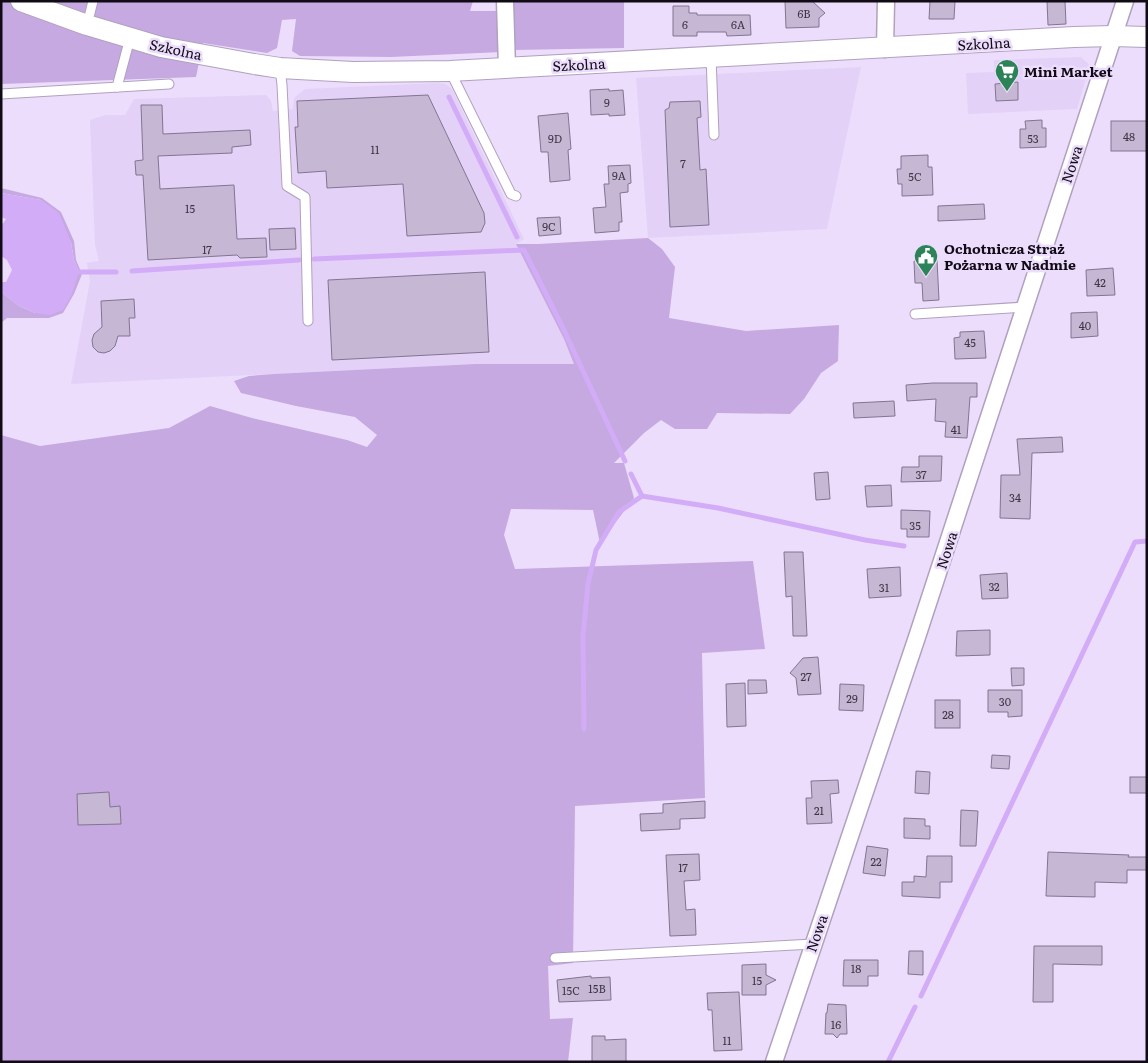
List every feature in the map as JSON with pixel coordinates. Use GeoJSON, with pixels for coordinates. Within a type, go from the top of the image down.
{"type":"FeatureCollection","features":[{"type":"Feature","properties":{"kind":"street","name":"Szkolna"},"geometry":{"type":"LineString","coordinates":[[20,1],[87,25],[161,47],[280,68],[371,72],[450,71],[1113,36],[1147,37]]}},
{"type":"Feature","properties":{"kind":"street"},"geometry":{"type":"LineString","coordinates":[[505,1],[507,68]]}},
{"type":"Feature","properties":{"kind":"street"},"geometry":{"type":"LineString","coordinates":[[885,48],[886,1]]}},
{"type":"Feature","properties":{"kind":"street","name":"Nowa"},"geometry":{"type":"LineString","coordinates":[[774,1062],[917,637],[1125,1]]}},
{"type":"Feature","properties":{"kind":"lane"},"geometry":{"type":"LineString","coordinates":[[87,25],[93,1]]}},
{"type":"Feature","properties":{"kind":"lane"},"geometry":{"type":"LineString","coordinates":[[117,87],[130,38]]}},
{"type":"Feature","properties":{"kind":"lane"},"geometry":{"type":"LineString","coordinates":[[711,57],[714,136]]}},
{"type":"Feature","properties":{"kind":"lane"},"geometry":{"type":"LineString","coordinates":[[280,68],[288,186],[305,196],[308,322]]}},
{"type":"Feature","properties":{"kind":"lane"},"geometry":{"type":"LineString","coordinates":[[450,71],[511,194],[516,196]]}},
{"type":"Feature","properties":{"kind":"lane"},"geometry":{"type":"LineString","coordinates":[[1,94],[169,84]]}},
{"type":"Feature","properties":{"kind":"lane"},"geometry":{"type":"LineString","coordinates":[[915,314],[1024,307]]}},
{"type":"Feature","properties":{"kind":"lane"},"geometry":{"type":"LineString","coordinates":[[555,958],[813,944]]}},
{"type":"Feature","properties":{"kind":"shaded area"},"geometry":{"type":"Polygon","coordinates":[[[1,1],[473,1],[470,11],[499,11],[501,52],[391,57],[300,56],[292,51],[296,19],[282,20],[277,48],[267,53],[203,43],[196,77],[1,84],[1,1]]]}},
{"type":"Feature","properties":{"kind":"shaded area"},"geometry":{"type":"Polygon","coordinates":[[[513,1],[624,1],[624,48],[514,50],[513,1]]]}},
{"type":"Feature","properties":{"kind":"shaded area"},"geometry":{"type":"Polygon","coordinates":[[[1081,57],[1090,65],[1077,109],[968,114],[966,73],[994,72],[994,60],[1081,57]]]}},
{"type":"Feature","properties":{"kind":"shaded area"},"geometry":{"type":"Polygon","coordinates":[[[861,67],[827,229],[648,238],[636,78],[861,67]]]}},
{"type":"Feature","properties":{"kind":"shaded area"},"geometry":{"type":"Polygon","coordinates":[[[446,84],[452,89],[524,239],[516,244],[575,364],[475,364],[71,384],[90,281],[87,263],[99,261],[95,245],[90,120],[105,115],[125,115],[134,99],[266,95],[271,101],[273,111],[293,109],[294,98],[305,89],[446,84]]]}},
{"type":"Feature","properties":{"kind":"shaded area"},"geometry":{"type":"Polygon","coordinates":[[[1,188],[42,198],[61,212],[74,241],[76,260],[82,274],[74,294],[63,313],[49,318],[7,318],[1,323],[1,292],[19,306],[35,313],[79,272],[74,260],[71,242],[41,200],[1,193],[1,188]]]}},
{"type":"Feature","properties":{"kind":"shaded area"},"geometry":{"type":"Polygon","coordinates":[[[1,193],[41,200],[59,213],[71,242],[74,260],[79,272],[71,296],[63,310],[50,315],[35,313],[19,306],[1,292],[1,282],[6,282],[12,270],[7,260],[1,256],[1,226],[6,219],[1,217],[1,193]]]}},
{"type":"Feature","properties":{"kind":"shaded area"},"geometry":{"type":"Polygon","coordinates":[[[648,238],[662,249],[675,267],[669,318],[746,331],[839,325],[838,361],[821,373],[804,399],[790,414],[717,413],[707,429],[675,429],[661,420],[644,433],[614,463],[624,463],[634,498],[600,543],[593,510],[511,509],[504,535],[515,569],[753,561],[765,649],[702,653],[705,798],[575,806],[573,963],[548,966],[550,1019],[573,1018],[568,1062],[1,1062],[1,435],[40,446],[169,428],[210,406],[252,418],[347,440],[367,447],[377,435],[355,417],[241,393],[234,381],[249,376],[274,374],[475,364],[574,364],[564,339],[516,244],[648,238]]]}},
{"type":"Feature","properties":{"kind":"building"},"geometry":{"type":"Polygon","coordinates":[[[785,1],[812,1],[825,13],[819,18],[819,27],[786,28],[785,1]]]}},
{"type":"Feature","properties":{"kind":"building"},"geometry":{"type":"Polygon","coordinates":[[[930,1],[955,1],[954,19],[929,19],[930,1]]]}},
{"type":"Feature","properties":{"kind":"building"},"geometry":{"type":"Polygon","coordinates":[[[1047,1],[1065,1],[1066,24],[1048,25],[1047,1]]]}},
{"type":"Feature","properties":{"kind":"building"},"geometry":{"type":"Polygon","coordinates":[[[673,6],[689,6],[689,13],[697,13],[697,15],[750,15],[751,35],[727,36],[726,32],[697,32],[697,36],[673,36],[673,6]]]}},
{"type":"Feature","properties":{"kind":"building","name":"Mini Market"},"geometry":{"type":"Polygon","coordinates":[[[1018,82],[1018,100],[996,101],[995,84],[1018,82]]]}},
{"type":"Feature","properties":{"kind":"building"},"geometry":{"type":"Polygon","coordinates":[[[609,89],[609,91],[623,90],[625,115],[591,115],[590,90],[609,89]]]}},
{"type":"Feature","properties":{"kind":"building"},"geometry":{"type":"Polygon","coordinates":[[[428,95],[484,213],[485,223],[481,232],[407,236],[403,184],[327,188],[326,171],[298,173],[295,127],[298,127],[297,101],[428,95]]]}},
{"type":"Feature","properties":{"kind":"building"},"geometry":{"type":"Polygon","coordinates":[[[700,101],[701,117],[697,118],[700,170],[706,169],[709,225],[670,227],[665,110],[669,108],[670,102],[700,101]]]}},
{"type":"Feature","properties":{"kind":"building"},"geometry":{"type":"Polygon","coordinates":[[[141,105],[162,105],[163,134],[250,130],[251,145],[232,147],[232,153],[158,156],[160,189],[234,185],[237,239],[266,238],[267,257],[240,258],[237,255],[148,260],[143,175],[136,175],[135,161],[143,160],[141,105]]]}},
{"type":"Feature","properties":{"kind":"building"},"geometry":{"type":"Polygon","coordinates":[[[568,113],[571,149],[568,150],[570,180],[550,182],[548,152],[541,152],[538,116],[568,113]]]}},
{"type":"Feature","properties":{"kind":"building"},"geometry":{"type":"Polygon","coordinates":[[[1042,120],[1042,128],[1046,128],[1046,147],[1020,148],[1020,129],[1026,129],[1025,121],[1042,120]]]}},
{"type":"Feature","properties":{"kind":"building"},"geometry":{"type":"Polygon","coordinates":[[[1111,121],[1147,121],[1147,151],[1111,151],[1111,121]]]}},
{"type":"Feature","properties":{"kind":"building"},"geometry":{"type":"Polygon","coordinates":[[[928,155],[928,167],[932,167],[933,195],[902,196],[902,184],[898,184],[897,169],[901,169],[901,156],[928,155]]]}},
{"type":"Feature","properties":{"kind":"building"},"geometry":{"type":"Polygon","coordinates":[[[630,165],[631,183],[628,184],[628,192],[620,193],[622,222],[619,222],[619,231],[595,233],[593,208],[606,207],[604,184],[609,184],[608,166],[630,165]]]}},
{"type":"Feature","properties":{"kind":"building"},"geometry":{"type":"Polygon","coordinates":[[[984,204],[985,219],[938,221],[938,206],[984,204]]]}},
{"type":"Feature","properties":{"kind":"building"},"geometry":{"type":"Polygon","coordinates":[[[560,217],[561,234],[539,236],[537,218],[560,217]]]}},
{"type":"Feature","properties":{"kind":"building"},"geometry":{"type":"Polygon","coordinates":[[[295,228],[296,249],[270,250],[269,229],[295,228]]]}},
{"type":"Feature","properties":{"kind":"building","name":"Ochotnicza Straż Pożarna w Nadmie"},"geometry":{"type":"Polygon","coordinates":[[[937,260],[939,300],[923,301],[922,283],[915,283],[914,261],[937,260]]]}},
{"type":"Feature","properties":{"kind":"building"},"geometry":{"type":"Polygon","coordinates":[[[1113,268],[1115,295],[1087,296],[1086,270],[1113,268]]]}},
{"type":"Feature","properties":{"kind":"building"},"geometry":{"type":"Polygon","coordinates":[[[485,272],[489,352],[332,360],[328,280],[485,272]]]}},
{"type":"Feature","properties":{"kind":"building"},"geometry":{"type":"Polygon","coordinates":[[[134,299],[135,318],[129,318],[130,336],[118,336],[115,346],[110,351],[98,352],[93,347],[92,340],[94,334],[102,327],[101,301],[134,299]]]}},
{"type":"Feature","properties":{"kind":"building"},"geometry":{"type":"Polygon","coordinates":[[[1097,312],[1098,336],[1071,338],[1071,313],[1097,312]]]}},
{"type":"Feature","properties":{"kind":"building"},"geometry":{"type":"Polygon","coordinates":[[[984,331],[986,358],[955,359],[954,338],[960,337],[960,332],[984,331]]]}},
{"type":"Feature","properties":{"kind":"building"},"geometry":{"type":"Polygon","coordinates":[[[977,383],[977,397],[970,397],[967,438],[945,437],[946,422],[935,421],[936,399],[907,401],[906,385],[977,383]]]}},
{"type":"Feature","properties":{"kind":"building"},"geometry":{"type":"Polygon","coordinates":[[[894,401],[895,416],[854,418],[853,403],[894,401]]]}},
{"type":"Feature","properties":{"kind":"building"},"geometry":{"type":"Polygon","coordinates":[[[1062,437],[1063,452],[1032,453],[1030,519],[1000,518],[1001,475],[1020,475],[1017,439],[1062,437]]]}},
{"type":"Feature","properties":{"kind":"building"},"geometry":{"type":"Polygon","coordinates":[[[919,456],[942,456],[941,481],[901,482],[902,467],[919,467],[919,456]]]}},
{"type":"Feature","properties":{"kind":"building"},"geometry":{"type":"Polygon","coordinates":[[[828,472],[830,499],[816,500],[814,473],[828,472]]]}},
{"type":"Feature","properties":{"kind":"building"},"geometry":{"type":"Polygon","coordinates":[[[891,485],[892,506],[867,507],[865,486],[891,485]]]}},
{"type":"Feature","properties":{"kind":"building"},"geometry":{"type":"Polygon","coordinates":[[[901,510],[930,511],[929,537],[907,537],[907,529],[901,529],[901,510]]]}},
{"type":"Feature","properties":{"kind":"building"},"geometry":{"type":"Polygon","coordinates":[[[784,552],[803,552],[807,636],[793,636],[792,596],[786,597],[784,552]]]}},
{"type":"Feature","properties":{"kind":"building"},"geometry":{"type":"Polygon","coordinates":[[[900,567],[901,596],[869,598],[867,569],[900,567]]]}},
{"type":"Feature","properties":{"kind":"building"},"geometry":{"type":"Polygon","coordinates":[[[1007,573],[1008,598],[982,599],[980,575],[1007,573]]]}},
{"type":"Feature","properties":{"kind":"building"},"geometry":{"type":"Polygon","coordinates":[[[990,630],[990,655],[956,656],[957,631],[990,630]]]}},
{"type":"Feature","properties":{"kind":"building"},"geometry":{"type":"Polygon","coordinates":[[[818,657],[821,694],[798,695],[796,678],[790,673],[803,658],[818,657]]]}},
{"type":"Feature","properties":{"kind":"building"},"geometry":{"type":"Polygon","coordinates":[[[1011,668],[1024,668],[1024,685],[1012,686],[1011,668]]]}},
{"type":"Feature","properties":{"kind":"building"},"geometry":{"type":"Polygon","coordinates":[[[748,680],[766,680],[767,693],[748,694],[748,680]]]}},
{"type":"Feature","properties":{"kind":"building"},"geometry":{"type":"Polygon","coordinates":[[[745,683],[746,726],[727,727],[726,684],[745,683]]]}},
{"type":"Feature","properties":{"kind":"building"},"geometry":{"type":"Polygon","coordinates":[[[840,684],[864,685],[863,711],[839,710],[840,684]]]}},
{"type":"Feature","properties":{"kind":"building"},"geometry":{"type":"Polygon","coordinates":[[[988,690],[1022,690],[1022,716],[1008,717],[1008,712],[988,712],[988,690]]]}},
{"type":"Feature","properties":{"kind":"building"},"geometry":{"type":"Polygon","coordinates":[[[935,700],[960,700],[960,728],[935,728],[935,700]]]}},
{"type":"Feature","properties":{"kind":"building"},"geometry":{"type":"Polygon","coordinates":[[[992,755],[1010,756],[1009,769],[991,768],[992,755]]]}},
{"type":"Feature","properties":{"kind":"building"},"geometry":{"type":"Polygon","coordinates":[[[916,771],[930,772],[929,794],[915,793],[916,771]]]}},
{"type":"Feature","properties":{"kind":"building"},"geometry":{"type":"Polygon","coordinates":[[[1130,777],[1147,777],[1147,793],[1130,793],[1130,777]]]}},
{"type":"Feature","properties":{"kind":"building"},"geometry":{"type":"Polygon","coordinates":[[[838,780],[839,793],[830,794],[832,823],[807,824],[806,798],[812,798],[811,781],[838,780]]]}},
{"type":"Feature","properties":{"kind":"building"},"geometry":{"type":"Polygon","coordinates":[[[109,792],[110,807],[120,806],[121,824],[78,825],[77,794],[109,792]]]}},
{"type":"Feature","properties":{"kind":"building"},"geometry":{"type":"Polygon","coordinates":[[[705,801],[705,818],[680,819],[680,829],[641,831],[640,814],[663,813],[663,804],[705,801]]]}},
{"type":"Feature","properties":{"kind":"building"},"geometry":{"type":"Polygon","coordinates":[[[961,810],[978,811],[976,846],[960,846],[961,810]]]}},
{"type":"Feature","properties":{"kind":"building"},"geometry":{"type":"Polygon","coordinates":[[[904,818],[925,819],[925,826],[930,826],[930,839],[904,838],[904,818]]]}},
{"type":"Feature","properties":{"kind":"building"},"geometry":{"type":"Polygon","coordinates":[[[867,846],[888,849],[885,876],[863,873],[867,846]]]}},
{"type":"Feature","properties":{"kind":"building"},"geometry":{"type":"Polygon","coordinates":[[[1048,852],[1147,857],[1147,870],[1127,870],[1127,883],[1095,882],[1095,897],[1046,896],[1048,852]]]}},
{"type":"Feature","properties":{"kind":"building"},"geometry":{"type":"Polygon","coordinates":[[[699,854],[700,880],[684,881],[686,910],[695,909],[696,935],[670,936],[666,855],[699,854]]]}},
{"type":"Feature","properties":{"kind":"building"},"geometry":{"type":"Polygon","coordinates":[[[927,856],[952,856],[952,882],[940,882],[940,898],[902,896],[902,882],[914,882],[914,876],[926,877],[927,856]]]}},
{"type":"Feature","properties":{"kind":"building"},"geometry":{"type":"Polygon","coordinates":[[[1034,946],[1102,946],[1102,965],[1053,964],[1053,1002],[1033,1002],[1034,946]]]}},
{"type":"Feature","properties":{"kind":"building"},"geometry":{"type":"Polygon","coordinates":[[[909,951],[923,951],[923,975],[908,974],[909,951]]]}},
{"type":"Feature","properties":{"kind":"building"},"geometry":{"type":"Polygon","coordinates":[[[844,960],[878,960],[878,976],[868,976],[868,986],[843,986],[844,960]]]}},
{"type":"Feature","properties":{"kind":"building"},"geometry":{"type":"Polygon","coordinates":[[[766,964],[766,975],[776,980],[766,985],[766,995],[742,995],[742,965],[766,964]]]}},
{"type":"Feature","properties":{"kind":"building"},"geometry":{"type":"Polygon","coordinates":[[[591,976],[591,978],[610,977],[611,1000],[559,1002],[557,980],[591,976]]]}},
{"type":"Feature","properties":{"kind":"building"},"geometry":{"type":"Polygon","coordinates":[[[739,992],[742,1050],[714,1051],[712,1010],[708,1010],[707,993],[739,992]]]}},
{"type":"Feature","properties":{"kind":"building"},"geometry":{"type":"Polygon","coordinates":[[[828,1004],[846,1005],[847,1034],[840,1034],[837,1038],[833,1034],[825,1034],[828,1004]]]}},
{"type":"Feature","properties":{"kind":"building"},"geometry":{"type":"Polygon","coordinates":[[[592,1036],[605,1036],[605,1040],[626,1039],[626,1062],[592,1062],[592,1036]]]}},
{"type":"Feature","properties":{"kind":"waterway"},"geometry":{"type":"LineString","coordinates":[[449,97],[517,237]]}},
{"type":"Feature","properties":{"kind":"waterway"},"geometry":{"type":"LineString","coordinates":[[314,259],[524,250],[625,461]]}},
{"type":"Feature","properties":{"kind":"waterway"},"geometry":{"type":"LineString","coordinates":[[132,271],[299,260]]}},
{"type":"Feature","properties":{"kind":"waterway"},"geometry":{"type":"LineString","coordinates":[[79,272],[116,272]]}},
{"type":"Feature","properties":{"kind":"waterway"},"geometry":{"type":"LineString","coordinates":[[631,474],[642,496],[718,508],[865,540],[904,546]]}},
{"type":"Feature","properties":{"kind":"waterway"},"geometry":{"type":"LineString","coordinates":[[584,729],[583,636],[588,584],[596,550],[619,512],[642,496]]}},
{"type":"Feature","properties":{"kind":"waterway"},"geometry":{"type":"LineString","coordinates":[[921,996],[1135,542],[1147,541]]}},
{"type":"Feature","properties":{"kind":"waterway"},"geometry":{"type":"LineString","coordinates":[[888,1062],[915,1007]]}},
{"type":"Feature","properties":{"kind":"place","name":"Mini Market"},"geometry":{"type":"Point","coordinates":[1007,92]}},
{"type":"Feature","properties":{"kind":"place","name":"Ochotnicza Straż Pożarna w Nadmie"},"geometry":{"type":"Point","coordinates":[926,277]}}]}
